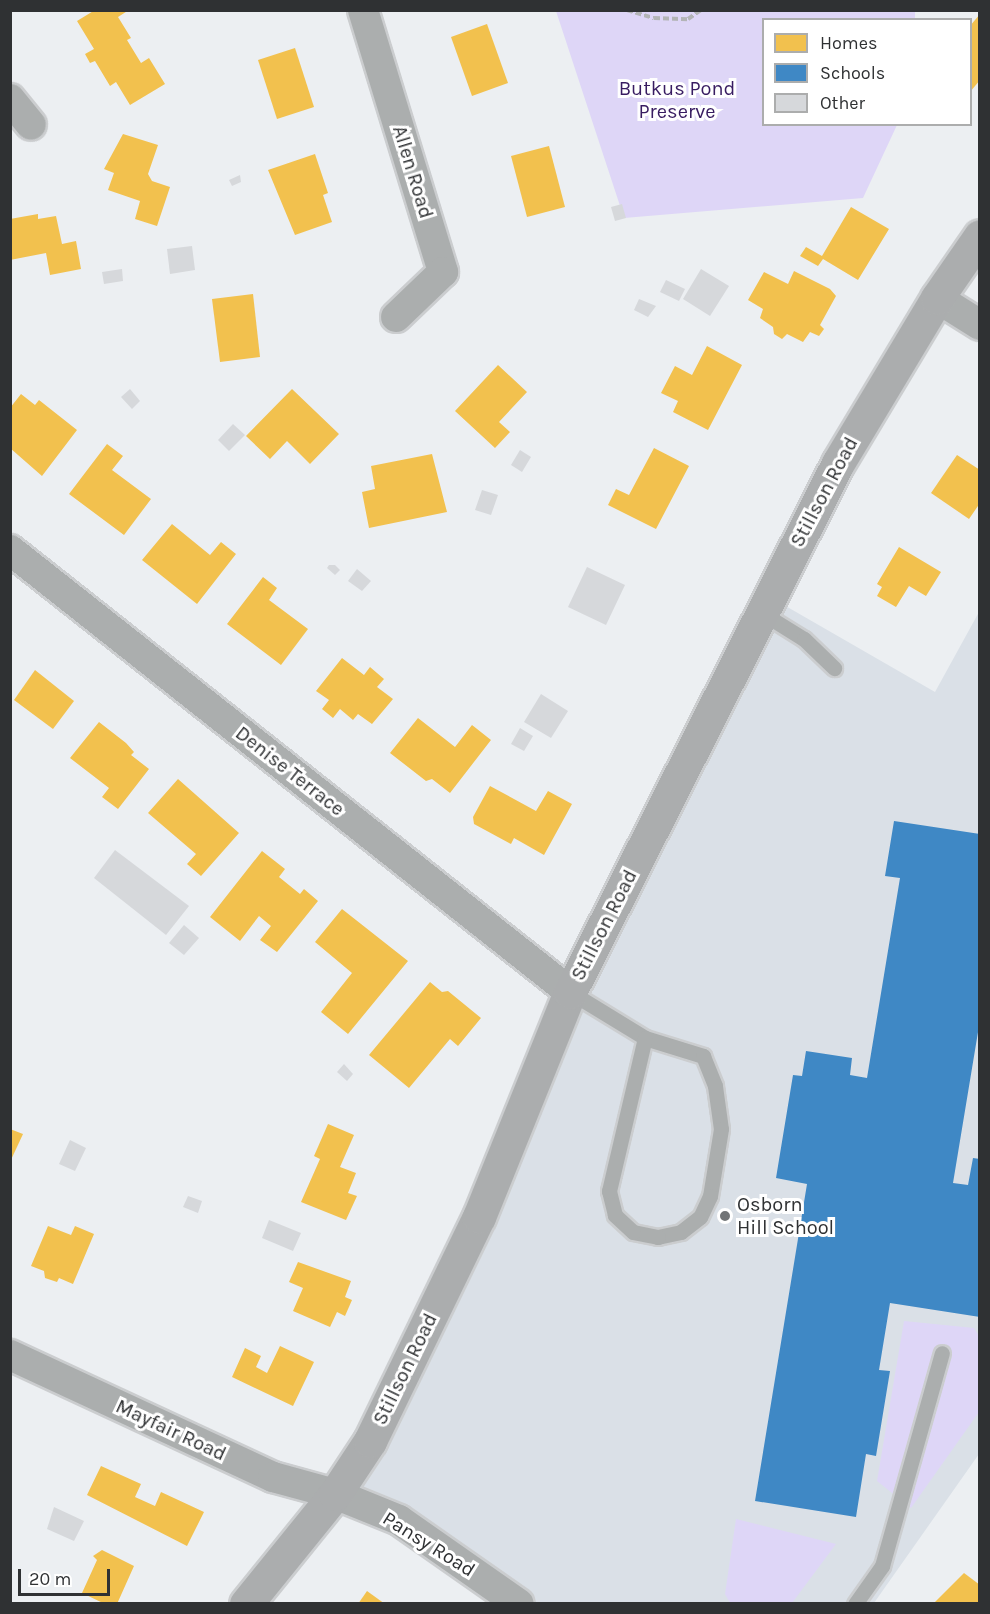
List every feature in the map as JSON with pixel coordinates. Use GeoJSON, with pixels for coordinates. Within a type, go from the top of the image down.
{"type":"FeatureCollection","features":[{"type":"Feature","properties":{"kind":"main road","name":"Stillson Road"},"geometry":{"type":"LineString","coordinates":[[246,1604],[335,1494],[370,1441],[479,1217],[570,992],[838,463],[937,298],[976,241]]}},
{"type":"Feature","properties":{"kind":"street","name":"Allen Road"},"geometry":{"type":"LineString","coordinates":[[363,10],[443,272],[396,317]]}},
{"type":"Feature","properties":{"kind":"street"},"geometry":{"type":"LineString","coordinates":[[10,99],[31,125]]}},
{"type":"Feature","properties":{"kind":"street"},"geometry":{"type":"LineString","coordinates":[[937,298],[980,325]]}},
{"type":"Feature","properties":{"kind":"street","name":"Denise Terrace"},"geometry":{"type":"LineString","coordinates":[[10,550],[570,992]]}},
{"type":"Feature","properties":{"kind":"street","name":"Mayfair Road"},"geometry":{"type":"LineString","coordinates":[[10,1355],[273,1477],[335,1494]]}},
{"type":"Feature","properties":{"kind":"street","name":"Pansy Road"},"geometry":{"type":"LineString","coordinates":[[335,1494],[399,1520],[519,1604]]}},
{"type":"Feature","properties":{"kind":"lane"},"geometry":{"type":"LineString","coordinates":[[762,613],[804,639],[834,668]]}},
{"type":"Feature","properties":{"kind":"lane"},"geometry":{"type":"LineString","coordinates":[[570,992],[645,1038],[703,1056],[716,1086],[722,1129],[710,1196],[700,1217],[681,1232],[658,1237],[633,1232],[615,1215],[609,1191],[645,1038]]}},
{"type":"Feature","properties":{"kind":"lane"},"geometry":{"type":"LineString","coordinates":[[855,1604],[882,1566],[942,1353]]}},
{"type":"Feature","properties":{"kind":"path"},"geometry":{"type":"LineString","coordinates":[[627,10],[654,18],[688,19],[701,10]]}},
{"type":"Feature","properties":{"kind":"shaded area","name":"Osborn Hill School"},"geometry":{"type":"Polygon","coordinates":[[[770,597],[935,692],[979,612],[979,1454],[874,1603],[519,1603],[335,1494],[770,597]]]}},
{"type":"Feature","properties":{"kind":"green space","name":"Butkus Pond Preserve"},"geometry":{"type":"Polygon","coordinates":[[[556,11],[915,11],[915,18],[762,18],[762,126],[897,126],[863,198],[624,218],[556,11]]]}},
{"type":"Feature","properties":{"kind":"green space"},"geometry":{"type":"Polygon","coordinates":[[[904,1321],[974,1328],[979,1336],[979,1412],[911,1508],[877,1481],[904,1321]]]}},
{"type":"Feature","properties":{"kind":"green space"},"geometry":{"type":"Polygon","coordinates":[[[736,1519],[836,1544],[792,1603],[730,1603],[725,1594],[736,1519]]]}},
{"type":"Feature","properties":{"kind":"building: Homes"},"geometry":{"type":"Polygon","coordinates":[[[95,10],[129,10],[118,17],[131,38],[127,40],[141,63],[149,58],[165,84],[130,105],[116,82],[110,86],[95,61],[90,63],[85,54],[94,49],[77,21],[95,10]]]}},
{"type":"Feature","properties":{"kind":"building: Homes"},"geometry":{"type":"Polygon","coordinates":[[[980,14],[980,80],[972,90],[972,24],[980,14]]]}},
{"type":"Feature","properties":{"kind":"building: Homes"},"geometry":{"type":"Polygon","coordinates":[[[487,24],[508,83],[472,96],[451,37],[487,24]]]}},
{"type":"Feature","properties":{"kind":"building: Homes"},"geometry":{"type":"Polygon","coordinates":[[[295,48],[314,107],[277,119],[258,60],[295,48]]]}},
{"type":"Feature","properties":{"kind":"building: Homes"},"geometry":{"type":"Polygon","coordinates":[[[123,134],[158,145],[148,174],[152,181],[170,187],[157,226],[135,219],[140,201],[108,190],[114,173],[104,169],[123,134]]]}},
{"type":"Feature","properties":{"kind":"building: Homes"},"geometry":{"type":"Polygon","coordinates":[[[549,146],[565,207],[527,217],[511,156],[549,146]]]}},
{"type":"Feature","properties":{"kind":"building: Homes"},"geometry":{"type":"Polygon","coordinates":[[[315,154],[328,193],[323,195],[332,222],[295,235],[268,170],[315,154]]]}},
{"type":"Feature","properties":{"kind":"building: Homes"},"geometry":{"type":"Polygon","coordinates":[[[851,207],[889,229],[858,280],[823,259],[818,266],[800,256],[806,247],[822,256],[851,207]]]}},
{"type":"Feature","properties":{"kind":"building: Homes"},"geometry":{"type":"Polygon","coordinates":[[[38,214],[38,219],[56,216],[62,244],[76,241],[81,269],[50,275],[46,253],[10,260],[10,219],[38,214]]]}},
{"type":"Feature","properties":{"kind":"building: Homes"},"geometry":{"type":"Polygon","coordinates":[[[794,271],[830,289],[836,296],[820,325],[824,329],[819,336],[810,332],[803,342],[787,334],[782,339],[774,334],[773,327],[760,318],[763,309],[748,300],[764,272],[788,284],[794,271]]]}},
{"type":"Feature","properties":{"kind":"building: Homes"},"geometry":{"type":"Polygon","coordinates":[[[253,294],[260,357],[220,362],[212,299],[253,294]]]}},
{"type":"Feature","properties":{"kind":"building: Homes"},"geometry":{"type":"Polygon","coordinates":[[[707,346],[742,365],[708,430],[673,412],[678,401],[661,393],[675,366],[692,375],[707,346]]]}},
{"type":"Feature","properties":{"kind":"building: Homes"},"geometry":{"type":"Polygon","coordinates":[[[498,365],[527,392],[499,422],[510,432],[495,448],[455,411],[498,365]]]}},
{"type":"Feature","properties":{"kind":"building: Homes"},"geometry":{"type":"Polygon","coordinates":[[[292,389],[339,434],[310,464],[287,441],[270,459],[246,436],[292,389]]]}},
{"type":"Feature","properties":{"kind":"building: Homes"},"geometry":{"type":"Polygon","coordinates":[[[21,394],[35,405],[39,400],[77,430],[42,476],[10,448],[10,408],[21,394]]]}},
{"type":"Feature","properties":{"kind":"building: Homes"},"geometry":{"type":"Polygon","coordinates":[[[107,444],[123,456],[112,470],[151,499],[124,535],[69,494],[107,444]]]}},
{"type":"Feature","properties":{"kind":"building: Homes"},"geometry":{"type":"Polygon","coordinates":[[[654,448],[689,466],[656,529],[608,505],[616,489],[629,495],[654,448]]]}},
{"type":"Feature","properties":{"kind":"building: Homes"},"geometry":{"type":"Polygon","coordinates":[[[432,454],[447,512],[369,528],[362,492],[375,489],[371,466],[432,454]]]}},
{"type":"Feature","properties":{"kind":"building: Homes"},"geometry":{"type":"Polygon","coordinates":[[[957,455],[980,470],[980,503],[969,519],[931,493],[957,455]]]}},
{"type":"Feature","properties":{"kind":"building: Homes"},"geometry":{"type":"Polygon","coordinates":[[[172,524],[210,555],[221,542],[236,554],[197,604],[142,560],[172,524]]]}},
{"type":"Feature","properties":{"kind":"building: Homes"},"geometry":{"type":"Polygon","coordinates":[[[899,547],[941,572],[926,596],[909,586],[896,607],[877,596],[882,587],[877,584],[899,547]]]}},
{"type":"Feature","properties":{"kind":"building: Homes"},"geometry":{"type":"Polygon","coordinates":[[[263,577],[277,588],[269,600],[308,629],[281,665],[227,624],[263,577]]]}},
{"type":"Feature","properties":{"kind":"building: Homes"},"geometry":{"type":"Polygon","coordinates":[[[342,658],[364,675],[370,667],[384,679],[377,687],[393,699],[372,724],[358,714],[353,720],[340,709],[333,718],[322,709],[329,700],[316,691],[342,658]]]}},
{"type":"Feature","properties":{"kind":"building: Homes"},"geometry":{"type":"Polygon","coordinates":[[[35,670],[74,701],[53,729],[14,700],[35,670]]]}},
{"type":"Feature","properties":{"kind":"building: Homes"},"geometry":{"type":"Polygon","coordinates":[[[418,718],[455,747],[472,725],[491,740],[450,793],[432,779],[426,781],[390,753],[418,718]]]}},
{"type":"Feature","properties":{"kind":"building: Homes"},"geometry":{"type":"Polygon","coordinates":[[[99,722],[126,743],[134,752],[131,755],[149,769],[118,809],[102,797],[109,788],[70,758],[99,722]]]}},
{"type":"Feature","properties":{"kind":"building: Homes"},"geometry":{"type":"Polygon","coordinates":[[[178,779],[239,833],[201,876],[187,864],[196,854],[148,813],[178,779]]]}},
{"type":"Feature","properties":{"kind":"building: Homes"},"geometry":{"type":"Polygon","coordinates":[[[490,786],[536,811],[548,791],[572,804],[544,855],[514,838],[511,844],[474,824],[473,817],[490,786]]]}},
{"type":"Feature","properties":{"kind":"building: Homes"},"geometry":{"type":"Polygon","coordinates":[[[262,851],[285,869],[279,877],[300,894],[304,889],[318,901],[277,952],[260,940],[271,926],[259,916],[240,941],[210,917],[262,851]]]}},
{"type":"Feature","properties":{"kind":"building: Homes"},"geometry":{"type":"Polygon","coordinates":[[[342,909],[408,961],[348,1034],[321,1012],[352,973],[315,942],[342,909]]]}},
{"type":"Feature","properties":{"kind":"building: Homes"},"geometry":{"type":"Polygon","coordinates":[[[430,982],[442,992],[448,991],[481,1018],[458,1046],[450,1039],[409,1088],[369,1055],[430,982]]]}},
{"type":"Feature","properties":{"kind":"building: Homes"},"geometry":{"type":"Polygon","coordinates":[[[328,1124],[354,1135],[340,1167],[356,1173],[348,1193],[357,1196],[346,1220],[301,1202],[320,1159],[314,1156],[328,1124]]]}},
{"type":"Feature","properties":{"kind":"building: Homes"},"geometry":{"type":"Polygon","coordinates":[[[10,1129],[23,1134],[10,1162],[10,1129]]]}},
{"type":"Feature","properties":{"kind":"building: Homes"},"geometry":{"type":"Polygon","coordinates":[[[48,1226],[71,1235],[75,1226],[94,1234],[73,1284],[59,1278],[57,1282],[45,1278],[44,1271],[31,1266],[48,1226]]]}},
{"type":"Feature","properties":{"kind":"building: Homes"},"geometry":{"type":"Polygon","coordinates":[[[298,1262],[351,1281],[345,1297],[352,1300],[345,1316],[337,1312],[330,1327],[293,1311],[303,1288],[289,1282],[298,1262]]]}},
{"type":"Feature","properties":{"kind":"building: Homes"},"geometry":{"type":"Polygon","coordinates":[[[280,1346],[314,1362],[293,1406],[232,1377],[245,1348],[261,1356],[256,1367],[267,1373],[280,1346]]]}},
{"type":"Feature","properties":{"kind":"building: Homes"},"geometry":{"type":"Polygon","coordinates":[[[101,1466],[141,1484],[135,1497],[155,1506],[161,1492],[204,1512],[187,1546],[87,1495],[101,1466]]]}},
{"type":"Feature","properties":{"kind":"building: Homes"},"geometry":{"type":"Polygon","coordinates":[[[102,1550],[134,1566],[117,1604],[105,1604],[82,1593],[97,1560],[93,1556],[102,1550]]]}},
{"type":"Feature","properties":{"kind":"building: Homes"},"geometry":{"type":"Polygon","coordinates":[[[964,1573],[980,1585],[980,1604],[933,1604],[964,1573]]]}},
{"type":"Feature","properties":{"kind":"building: Homes"},"geometry":{"type":"Polygon","coordinates":[[[367,1591],[385,1604],[358,1604],[367,1591]]]}},
{"type":"Feature","properties":{"kind":"building: Schools"},"geometry":{"type":"Polygon","coordinates":[[[894,821],[980,834],[980,1020],[953,1183],[968,1185],[973,1158],[980,1159],[980,1317],[890,1303],[879,1370],[890,1371],[876,1456],[866,1454],[856,1517],[755,1501],[807,1184],[776,1178],[793,1075],[802,1076],[806,1051],[852,1058],[850,1075],[867,1078],[900,878],[885,876],[894,821]]]}},
{"type":"Feature","properties":{"kind":"building: Other"},"geometry":{"type":"Polygon","coordinates":[[[240,175],[241,182],[232,186],[229,180],[240,175]]]}},
{"type":"Feature","properties":{"kind":"building: Other"},"geometry":{"type":"Polygon","coordinates":[[[622,204],[626,218],[615,221],[611,207],[622,204]]]}},
{"type":"Feature","properties":{"kind":"building: Other"},"geometry":{"type":"Polygon","coordinates":[[[192,246],[195,270],[170,274],[167,249],[192,246]]]}},
{"type":"Feature","properties":{"kind":"building: Other"},"geometry":{"type":"Polygon","coordinates":[[[122,269],[123,281],[104,284],[102,272],[122,269]]]}},
{"type":"Feature","properties":{"kind":"building: Other"},"geometry":{"type":"Polygon","coordinates":[[[701,269],[729,286],[710,316],[683,299],[701,269]]]}},
{"type":"Feature","properties":{"kind":"building: Other"},"geometry":{"type":"Polygon","coordinates":[[[666,280],[685,289],[679,301],[660,292],[666,280]]]}},
{"type":"Feature","properties":{"kind":"building: Other"},"geometry":{"type":"Polygon","coordinates":[[[639,299],[656,306],[648,317],[634,310],[639,299]]]}},
{"type":"Feature","properties":{"kind":"building: Other"},"geometry":{"type":"Polygon","coordinates":[[[130,389],[140,401],[132,409],[121,397],[130,389]]]}},
{"type":"Feature","properties":{"kind":"building: Other"},"geometry":{"type":"Polygon","coordinates":[[[233,424],[245,435],[229,451],[218,440],[233,424]]]}},
{"type":"Feature","properties":{"kind":"building: Other"},"geometry":{"type":"Polygon","coordinates":[[[520,450],[531,457],[522,472],[511,465],[520,450]]]}},
{"type":"Feature","properties":{"kind":"building: Other"},"geometry":{"type":"Polygon","coordinates":[[[482,490],[498,495],[491,515],[475,510],[482,490]]]}},
{"type":"Feature","properties":{"kind":"building: Other"},"geometry":{"type":"Polygon","coordinates":[[[329,565],[335,565],[340,570],[335,575],[327,568],[329,565]]]}},
{"type":"Feature","properties":{"kind":"building: Other"},"geometry":{"type":"Polygon","coordinates":[[[587,567],[625,585],[606,625],[568,607],[587,567]]]}},
{"type":"Feature","properties":{"kind":"building: Other"},"geometry":{"type":"Polygon","coordinates":[[[357,569],[371,581],[362,591],[348,581],[357,569]]]}},
{"type":"Feature","properties":{"kind":"building: Other"},"geometry":{"type":"Polygon","coordinates":[[[541,694],[568,711],[551,738],[524,722],[541,694]]]}},
{"type":"Feature","properties":{"kind":"building: Other"},"geometry":{"type":"Polygon","coordinates":[[[520,728],[533,736],[524,751],[511,744],[520,728]]]}},
{"type":"Feature","properties":{"kind":"building: Other"},"geometry":{"type":"Polygon","coordinates":[[[115,850],[189,906],[166,935],[94,878],[115,850]]]}},
{"type":"Feature","properties":{"kind":"building: Other"},"geometry":{"type":"Polygon","coordinates":[[[184,925],[199,938],[184,955],[169,943],[184,925]]]}},
{"type":"Feature","properties":{"kind":"building: Other"},"geometry":{"type":"Polygon","coordinates":[[[344,1064],[353,1074],[347,1081],[337,1072],[344,1064]]]}},
{"type":"Feature","properties":{"kind":"building: Other"},"geometry":{"type":"Polygon","coordinates":[[[70,1140],[86,1148],[75,1171],[59,1164],[70,1140]]]}},
{"type":"Feature","properties":{"kind":"building: Other"},"geometry":{"type":"Polygon","coordinates":[[[188,1196],[202,1201],[198,1213],[183,1207],[188,1196]]]}},
{"type":"Feature","properties":{"kind":"building: Other"},"geometry":{"type":"Polygon","coordinates":[[[269,1220],[301,1233],[293,1251],[262,1238],[269,1220]]]}},
{"type":"Feature","properties":{"kind":"building: Other"},"geometry":{"type":"Polygon","coordinates":[[[54,1507],[84,1521],[74,1541],[47,1529],[54,1507]]]}},
{"type":"Feature","properties":{"kind":"place","name":"Osborn Hill School"},"geometry":{"type":"Point","coordinates":[725,1216]}}]}
